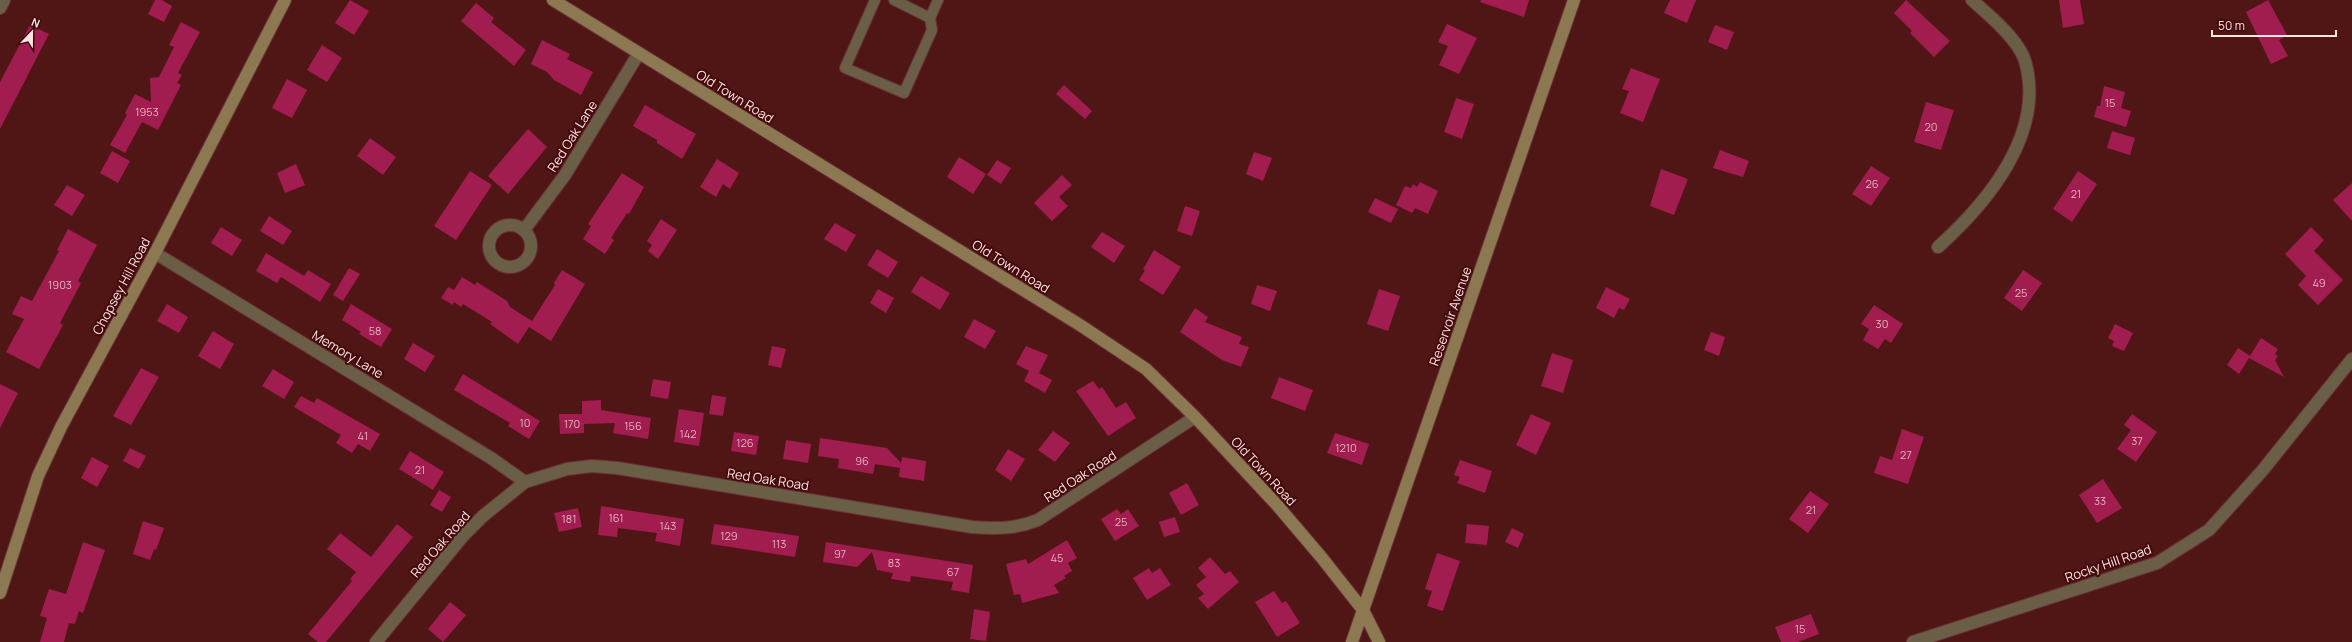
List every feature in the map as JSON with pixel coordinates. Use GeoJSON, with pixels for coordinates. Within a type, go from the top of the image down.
{"type":"FeatureCollection","features":[{"type":"Feature","properties":{"kind":"main road","name":"Chopsey Hill Road"},"geometry":{"type":"LineString","coordinates":[[0,594],[38,476],[61,427],[154,253],[285,0]]}},
{"type":"Feature","properties":{"kind":"main road","name":"Old Town Road"},"geometry":{"type":"LineString","coordinates":[[553,0],[1080,325],[1146,369],[1195,417],[1278,505],[1363,610],[1379,642]]}},
{"type":"Feature","properties":{"kind":"main road","name":"Reservoir Avenue"},"geometry":{"type":"LineString","coordinates":[[1352,642],[1574,0]]}},
{"type":"Feature","properties":{"kind":"street"},"geometry":{"type":"LineString","coordinates":[[0,8],[4,0]]}},
{"type":"Feature","properties":{"kind":"street"},"geometry":{"type":"LineString","coordinates":[[1938,246],[1960,227],[1994,185],[2022,137],[2029,98],[2025,61],[2003,28],[1972,0]]}},
{"type":"Feature","properties":{"kind":"street","name":"Red Oak Lane"},"geometry":{"type":"LineString","coordinates":[[524,230],[565,175],[639,53]]}},
{"type":"Feature","properties":{"kind":"street","name":"Memory Lane"},"geometry":{"type":"LineString","coordinates":[[154,253],[491,458],[524,482]]}},
{"type":"Feature","properties":{"kind":"street","name":"Rocky Hill Road"},"geometry":{"type":"LineString","coordinates":[[1913,642],[2158,563],[2210,530],[2262,471],[2352,359]]}},
{"type":"Feature","properties":{"kind":"street","name":"Red Oak Road"},"geometry":{"type":"LineString","coordinates":[[376,642],[463,536],[483,516],[524,482],[567,469],[592,466],[617,468],[972,527],[998,529],[1022,526],[1038,520],[1195,417]]}},
{"type":"Feature","properties":{"kind":"lane"},"geometry":{"type":"LineString","coordinates":[[875,0],[845,68],[904,93],[932,30],[930,18],[938,0]]}},
{"type":"Feature","properties":{"kind":"lane"},"geometry":{"type":"LineString","coordinates":[[894,0],[930,18]]}},
{"type":"Feature","properties":{"kind":"building"},"geometry":{"type":"Polygon","coordinates":[[[155,0],[162,0],[172,6],[164,22],[148,14],[155,0]]]}},
{"type":"Feature","properties":{"kind":"building"},"geometry":{"type":"Polygon","coordinates":[[[350,0],[369,11],[354,35],[335,23],[350,0]]]}},
{"type":"Feature","properties":{"kind":"building"},"geometry":{"type":"Polygon","coordinates":[[[1481,0],[1529,0],[1524,17],[1480,2],[1481,0]]]}},
{"type":"Feature","properties":{"kind":"building"},"geometry":{"type":"Polygon","coordinates":[[[1670,0],[1696,0],[1687,23],[1664,13],[1670,0]]]}},
{"type":"Feature","properties":{"kind":"building"},"geometry":{"type":"Polygon","coordinates":[[[1906,0],[1950,41],[1934,57],[1910,33],[1912,31],[1894,13],[1906,0]]]}},
{"type":"Feature","properties":{"kind":"building"},"geometry":{"type":"Polygon","coordinates":[[[2059,0],[2080,0],[2084,24],[2063,28],[2059,0]]]}},
{"type":"Feature","properties":{"kind":"building"},"geometry":{"type":"Polygon","coordinates":[[[2268,0],[2287,35],[2279,40],[2288,56],[2271,64],[2246,12],[2268,0]]]}},
{"type":"Feature","properties":{"kind":"building"},"geometry":{"type":"Polygon","coordinates":[[[476,3],[494,18],[491,22],[526,50],[514,66],[461,21],[476,3]]]}},
{"type":"Feature","properties":{"kind":"building"},"geometry":{"type":"Polygon","coordinates":[[[181,22],[200,32],[178,73],[182,75],[177,83],[181,85],[158,130],[142,122],[125,153],[110,145],[127,115],[125,113],[135,94],[151,102],[150,78],[159,77],[174,47],[169,45],[181,22]]]}},
{"type":"Feature","properties":{"kind":"building"},"geometry":{"type":"Polygon","coordinates":[[[1447,24],[1477,38],[1459,74],[1439,65],[1448,46],[1438,42],[1447,24]]]}},
{"type":"Feature","properties":{"kind":"building"},"geometry":{"type":"Polygon","coordinates":[[[30,25],[49,34],[0,129],[0,82],[30,25]]]}},
{"type":"Feature","properties":{"kind":"building"},"geometry":{"type":"Polygon","coordinates":[[[1715,25],[1734,32],[1727,50],[1708,42],[1715,25]]]}},
{"type":"Feature","properties":{"kind":"building"},"geometry":{"type":"Polygon","coordinates":[[[542,40],[570,54],[567,59],[593,72],[581,95],[554,80],[547,72],[531,64],[542,40]]]}},
{"type":"Feature","properties":{"kind":"building"},"geometry":{"type":"Polygon","coordinates":[[[322,45],[342,58],[327,82],[307,70],[322,45]]]}},
{"type":"Feature","properties":{"kind":"building"},"geometry":{"type":"Polygon","coordinates":[[[1631,68],[1660,79],[1643,122],[1620,113],[1629,91],[1622,89],[1631,68]]]}},
{"type":"Feature","properties":{"kind":"building"},"geometry":{"type":"Polygon","coordinates":[[[287,79],[307,90],[292,118],[272,108],[287,79]]]}},
{"type":"Feature","properties":{"kind":"building"},"geometry":{"type":"Polygon","coordinates":[[[1064,85],[1092,111],[1085,119],[1056,94],[1064,85]]]}},
{"type":"Feature","properties":{"kind":"building"},"geometry":{"type":"Polygon","coordinates":[[[2104,86],[2125,92],[2121,108],[2131,111],[2126,127],[2094,117],[2097,106],[2100,106],[2104,86]]]}},
{"type":"Feature","properties":{"kind":"building"},"geometry":{"type":"Polygon","coordinates":[[[1456,98],[1474,104],[1462,139],[1444,132],[1456,98]]]}},
{"type":"Feature","properties":{"kind":"building"},"geometry":{"type":"Polygon","coordinates":[[[1926,102],[1954,110],[1941,150],[1914,142],[1926,102]]]}},
{"type":"Feature","properties":{"kind":"building"},"geometry":{"type":"Polygon","coordinates":[[[645,105],[696,134],[682,159],[657,143],[657,140],[633,126],[645,105]]]}},
{"type":"Feature","properties":{"kind":"building"},"geometry":{"type":"Polygon","coordinates":[[[528,129],[547,147],[508,194],[488,176],[528,129]]]}},
{"type":"Feature","properties":{"kind":"building"},"geometry":{"type":"Polygon","coordinates":[[[2112,131],[2135,138],[2130,155],[2107,148],[2112,131]]]}},
{"type":"Feature","properties":{"kind":"building"},"geometry":{"type":"Polygon","coordinates":[[[370,138],[396,157],[383,175],[357,156],[370,138]]]}},
{"type":"Feature","properties":{"kind":"building"},"geometry":{"type":"Polygon","coordinates":[[[1720,150],[1749,161],[1743,177],[1713,168],[1720,150]]]}},
{"type":"Feature","properties":{"kind":"building"},"geometry":{"type":"Polygon","coordinates":[[[112,151],[130,161],[118,183],[100,173],[112,151]]]}},
{"type":"Feature","properties":{"kind":"building"},"geometry":{"type":"Polygon","coordinates":[[[1254,152],[1272,158],[1263,181],[1246,174],[1254,152]]]}},
{"type":"Feature","properties":{"kind":"building"},"geometry":{"type":"Polygon","coordinates":[[[959,157],[986,174],[973,194],[947,177],[959,157]]]}},
{"type":"Feature","properties":{"kind":"building"},"geometry":{"type":"Polygon","coordinates":[[[717,159],[739,173],[730,189],[723,184],[716,197],[700,187],[717,159]]]}},
{"type":"Feature","properties":{"kind":"building"},"geometry":{"type":"Polygon","coordinates":[[[997,160],[1011,168],[1001,184],[987,175],[997,160]]]}},
{"type":"Feature","properties":{"kind":"building"},"geometry":{"type":"Polygon","coordinates":[[[296,164],[305,185],[285,193],[277,173],[296,164]]]}},
{"type":"Feature","properties":{"kind":"building"},"geometry":{"type":"Polygon","coordinates":[[[1871,166],[1890,178],[1871,206],[1852,194],[1871,166]]]}},
{"type":"Feature","properties":{"kind":"building"},"geometry":{"type":"Polygon","coordinates":[[[1661,169],[1688,179],[1674,215],[1650,206],[1661,169]]]}},
{"type":"Feature","properties":{"kind":"building"},"geometry":{"type":"Polygon","coordinates":[[[470,171],[492,185],[456,240],[434,226],[470,171]]]}},
{"type":"Feature","properties":{"kind":"building"},"geometry":{"type":"Polygon","coordinates":[[[2078,171],[2097,184],[2072,222],[2053,209],[2078,171]]]}},
{"type":"Feature","properties":{"kind":"building"},"geometry":{"type":"Polygon","coordinates":[[[622,173],[644,187],[629,214],[627,213],[611,238],[614,240],[605,254],[583,239],[591,226],[588,224],[622,173]]]}},
{"type":"Feature","properties":{"kind":"building"},"geometry":{"type":"Polygon","coordinates":[[[1062,175],[1072,185],[1059,197],[1068,206],[1052,221],[1034,203],[1062,175]]]}},
{"type":"Feature","properties":{"kind":"building"},"geometry":{"type":"Polygon","coordinates":[[[1420,182],[1438,191],[1428,214],[1415,208],[1412,213],[1396,205],[1405,186],[1411,188],[1413,184],[1417,187],[1420,182]]]}},
{"type":"Feature","properties":{"kind":"building"},"geometry":{"type":"Polygon","coordinates":[[[2352,183],[2352,221],[2333,200],[2352,183]]]}},
{"type":"Feature","properties":{"kind":"building"},"geometry":{"type":"Polygon","coordinates":[[[67,185],[85,195],[72,216],[54,205],[67,185]]]}},
{"type":"Feature","properties":{"kind":"building"},"geometry":{"type":"Polygon","coordinates":[[[1375,198],[1398,209],[1391,223],[1368,212],[1375,198]]]}},
{"type":"Feature","properties":{"kind":"building"},"geometry":{"type":"Polygon","coordinates":[[[1185,206],[1200,211],[1192,236],[1177,231],[1185,206]]]}},
{"type":"Feature","properties":{"kind":"building"},"geometry":{"type":"Polygon","coordinates":[[[269,216],[292,231],[283,245],[260,231],[269,216]]]}},
{"type":"Feature","properties":{"kind":"building"},"geometry":{"type":"Polygon","coordinates":[[[661,219],[677,230],[658,259],[648,251],[652,245],[647,241],[661,219]]]}},
{"type":"Feature","properties":{"kind":"building"},"geometry":{"type":"Polygon","coordinates":[[[835,223],[856,235],[846,252],[824,239],[835,223]]]}},
{"type":"Feature","properties":{"kind":"building"},"geometry":{"type":"Polygon","coordinates":[[[221,227],[242,240],[232,256],[211,243],[221,227]]]}},
{"type":"Feature","properties":{"kind":"building"},"geometry":{"type":"Polygon","coordinates":[[[2311,227],[2324,240],[2314,251],[2343,280],[2318,305],[2298,285],[2306,276],[2285,254],[2311,227]]]}},
{"type":"Feature","properties":{"kind":"building"},"geometry":{"type":"Polygon","coordinates":[[[68,229],[97,245],[78,281],[81,283],[60,323],[63,325],[39,369],[6,352],[24,319],[12,314],[21,296],[32,301],[59,251],[57,250],[68,229]]]}},
{"type":"Feature","properties":{"kind":"building"},"geometry":{"type":"Polygon","coordinates":[[[1102,232],[1125,246],[1114,263],[1091,247],[1102,232]]]}},
{"type":"Feature","properties":{"kind":"building"},"geometry":{"type":"Polygon","coordinates":[[[877,249],[898,262],[888,278],[867,265],[877,249]]]}},
{"type":"Feature","properties":{"kind":"building"},"geometry":{"type":"Polygon","coordinates":[[[1154,250],[1181,267],[1163,295],[1139,280],[1145,270],[1143,269],[1154,250]]]}},
{"type":"Feature","properties":{"kind":"building"},"geometry":{"type":"Polygon","coordinates":[[[266,253],[304,276],[308,270],[331,284],[320,302],[281,277],[277,283],[256,271],[266,253]]]}},
{"type":"Feature","properties":{"kind":"building"},"geometry":{"type":"Polygon","coordinates":[[[349,268],[360,274],[343,301],[333,295],[349,268]]]}},
{"type":"Feature","properties":{"kind":"building"},"geometry":{"type":"Polygon","coordinates":[[[562,270],[585,284],[551,341],[529,327],[518,344],[490,324],[492,322],[463,304],[461,307],[454,302],[453,305],[441,298],[448,287],[454,290],[462,277],[475,285],[477,282],[507,301],[510,307],[532,321],[555,285],[554,283],[562,270]]]}},
{"type":"Feature","properties":{"kind":"building"},"geometry":{"type":"Polygon","coordinates":[[[2023,270],[2042,283],[2022,311],[2004,298],[2023,270]]]}},
{"type":"Feature","properties":{"kind":"building"},"geometry":{"type":"Polygon","coordinates":[[[921,276],[950,293],[940,310],[911,292],[921,276]]]}},
{"type":"Feature","properties":{"kind":"building"},"geometry":{"type":"Polygon","coordinates":[[[1257,285],[1277,291],[1270,311],[1251,304],[1257,285]]]}},
{"type":"Feature","properties":{"kind":"building"},"geometry":{"type":"Polygon","coordinates":[[[1606,287],[1630,299],[1624,310],[1619,308],[1614,318],[1596,308],[1606,287]]]}},
{"type":"Feature","properties":{"kind":"building"},"geometry":{"type":"Polygon","coordinates":[[[878,289],[894,298],[886,313],[870,303],[878,289]]]}},
{"type":"Feature","properties":{"kind":"building"},"geometry":{"type":"Polygon","coordinates":[[[1379,289],[1400,296],[1388,331],[1367,324],[1379,289]]]}},
{"type":"Feature","properties":{"kind":"building"},"geometry":{"type":"Polygon","coordinates":[[[167,304],[188,317],[179,333],[157,321],[167,304]]]}},
{"type":"Feature","properties":{"kind":"building"},"geometry":{"type":"Polygon","coordinates":[[[351,304],[392,329],[381,347],[359,334],[361,332],[342,320],[351,304]]]}},
{"type":"Feature","properties":{"kind":"building"},"geometry":{"type":"Polygon","coordinates":[[[1874,305],[1903,324],[1891,343],[1885,339],[1878,349],[1863,340],[1869,329],[1861,324],[1874,305]]]}},
{"type":"Feature","properties":{"kind":"building"},"geometry":{"type":"Polygon","coordinates":[[[1195,308],[1208,317],[1205,322],[1242,337],[1239,344],[1249,347],[1241,367],[1222,360],[1180,332],[1195,308]]]}},
{"type":"Feature","properties":{"kind":"building"},"geometry":{"type":"Polygon","coordinates":[[[974,319],[996,331],[985,349],[964,337],[974,319]]]}},
{"type":"Feature","properties":{"kind":"building"},"geometry":{"type":"Polygon","coordinates":[[[2115,324],[2133,333],[2124,351],[2112,346],[2114,341],[2108,338],[2115,324]]]}},
{"type":"Feature","properties":{"kind":"building"},"geometry":{"type":"Polygon","coordinates":[[[213,331],[234,344],[220,369],[198,356],[213,331]]]}},
{"type":"Feature","properties":{"kind":"building"},"geometry":{"type":"Polygon","coordinates":[[[1711,332],[1725,337],[1719,356],[1704,350],[1711,332]]]}},
{"type":"Feature","properties":{"kind":"building"},"geometry":{"type":"Polygon","coordinates":[[[2261,338],[2278,349],[2275,354],[2278,356],[2275,360],[2284,377],[2249,358],[2239,374],[2227,365],[2238,348],[2250,356],[2261,338]]]}},
{"type":"Feature","properties":{"kind":"building"},"geometry":{"type":"Polygon","coordinates":[[[413,343],[435,356],[425,372],[404,359],[413,343]]]}},
{"type":"Feature","properties":{"kind":"building"},"geometry":{"type":"Polygon","coordinates":[[[772,346],[786,349],[781,368],[768,365],[772,346]]]}},
{"type":"Feature","properties":{"kind":"building"},"geometry":{"type":"Polygon","coordinates":[[[1026,346],[1048,355],[1039,373],[1052,380],[1045,393],[1024,381],[1029,371],[1016,364],[1026,346]]]}},
{"type":"Feature","properties":{"kind":"building"},"geometry":{"type":"Polygon","coordinates":[[[1552,353],[1573,360],[1563,393],[1541,386],[1552,353]]]}},
{"type":"Feature","properties":{"kind":"building"},"geometry":{"type":"Polygon","coordinates":[[[141,368],[159,377],[131,425],[113,416],[141,368]]]}},
{"type":"Feature","properties":{"kind":"building"},"geometry":{"type":"Polygon","coordinates":[[[273,369],[294,382],[284,399],[262,386],[273,369]]]}},
{"type":"Feature","properties":{"kind":"building"},"geometry":{"type":"Polygon","coordinates":[[[463,374],[540,421],[529,439],[508,426],[510,423],[454,390],[463,374]]]}},
{"type":"Feature","properties":{"kind":"building"},"geometry":{"type":"Polygon","coordinates":[[[1279,377],[1313,390],[1305,411],[1271,398],[1279,377]]]}},
{"type":"Feature","properties":{"kind":"building"},"geometry":{"type":"Polygon","coordinates":[[[653,379],[671,382],[668,399],[650,396],[653,379]]]}},
{"type":"Feature","properties":{"kind":"building"},"geometry":{"type":"Polygon","coordinates":[[[1093,381],[1099,389],[1102,387],[1116,408],[1126,402],[1136,418],[1108,436],[1076,391],[1093,381]]]}},
{"type":"Feature","properties":{"kind":"building"},"geometry":{"type":"Polygon","coordinates":[[[0,384],[18,393],[0,428],[0,384]]]}},
{"type":"Feature","properties":{"kind":"building"},"geometry":{"type":"Polygon","coordinates":[[[712,395],[726,397],[723,416],[709,414],[712,395]]]}},
{"type":"Feature","properties":{"kind":"building"},"geometry":{"type":"Polygon","coordinates":[[[301,396],[314,403],[317,398],[380,434],[370,451],[358,444],[352,453],[336,443],[341,435],[294,407],[301,396]]]}},
{"type":"Feature","properties":{"kind":"building"},"geometry":{"type":"Polygon","coordinates":[[[601,400],[601,410],[651,418],[648,439],[613,433],[615,423],[584,424],[584,433],[560,434],[559,414],[582,414],[582,401],[601,400]]]}},
{"type":"Feature","properties":{"kind":"building"},"geometry":{"type":"Polygon","coordinates":[[[679,409],[704,413],[699,446],[674,442],[679,409]]]}},
{"type":"Feature","properties":{"kind":"building"},"geometry":{"type":"Polygon","coordinates":[[[1531,414],[1551,423],[1536,455],[1516,445],[1531,414]]]}},
{"type":"Feature","properties":{"kind":"building"},"geometry":{"type":"Polygon","coordinates":[[[2132,414],[2157,432],[2136,462],[2117,449],[2131,430],[2124,425],[2132,414]]]}},
{"type":"Feature","properties":{"kind":"building"},"geometry":{"type":"Polygon","coordinates":[[[1902,429],[1924,437],[1908,484],[1874,473],[1880,456],[1892,460],[1902,429]]]}},
{"type":"Feature","properties":{"kind":"building"},"geometry":{"type":"Polygon","coordinates":[[[1053,431],[1070,443],[1055,462],[1038,450],[1053,431]]]}},
{"type":"Feature","properties":{"kind":"building"},"geometry":{"type":"Polygon","coordinates":[[[734,432],[759,436],[756,455],[731,451],[734,432]]]}},
{"type":"Feature","properties":{"kind":"building"},"geometry":{"type":"Polygon","coordinates":[[[1335,433],[1369,444],[1362,465],[1327,453],[1335,433]]]}},
{"type":"Feature","properties":{"kind":"building"},"geometry":{"type":"Polygon","coordinates":[[[820,438],[887,448],[901,463],[902,457],[926,461],[924,481],[899,477],[900,468],[875,464],[873,474],[838,468],[839,459],[818,456],[820,438]]]}},
{"type":"Feature","properties":{"kind":"building"},"geometry":{"type":"Polygon","coordinates":[[[786,440],[811,444],[808,463],[783,459],[786,440]]]}},
{"type":"Feature","properties":{"kind":"building"},"geometry":{"type":"Polygon","coordinates":[[[130,448],[146,456],[139,469],[123,461],[130,448]]]}},
{"type":"Feature","properties":{"kind":"building"},"geometry":{"type":"Polygon","coordinates":[[[1008,449],[1025,459],[1011,481],[995,470],[1008,449]]]}},
{"type":"Feature","properties":{"kind":"building"},"geometry":{"type":"Polygon","coordinates":[[[410,451],[444,472],[433,490],[399,469],[410,451]]]}},
{"type":"Feature","properties":{"kind":"building"},"geometry":{"type":"Polygon","coordinates":[[[92,457],[109,466],[97,487],[81,478],[92,457]]]}},
{"type":"Feature","properties":{"kind":"building"},"geometry":{"type":"Polygon","coordinates":[[[1460,460],[1492,471],[1485,493],[1457,483],[1460,477],[1454,475],[1460,460]]]}},
{"type":"Feature","properties":{"kind":"building"},"geometry":{"type":"Polygon","coordinates":[[[2103,479],[2122,508],[2097,523],[2079,495],[2103,479]]]}},
{"type":"Feature","properties":{"kind":"building"},"geometry":{"type":"Polygon","coordinates":[[[1187,483],[1199,505],[1181,515],[1169,493],[1187,483]]]}},
{"type":"Feature","properties":{"kind":"building"},"geometry":{"type":"Polygon","coordinates":[[[439,490],[451,497],[442,512],[430,505],[439,490]]]}},
{"type":"Feature","properties":{"kind":"building"},"geometry":{"type":"Polygon","coordinates":[[[1810,491],[1829,504],[1808,533],[1789,519],[1810,491]]]}},
{"type":"Feature","properties":{"kind":"building"},"geometry":{"type":"Polygon","coordinates":[[[601,506],[684,519],[680,546],[655,541],[657,533],[618,528],[617,537],[598,535],[601,506]]]}},
{"type":"Feature","properties":{"kind":"building"},"geometry":{"type":"Polygon","coordinates":[[[578,508],[582,527],[559,532],[554,513],[578,508]]]}},
{"type":"Feature","properties":{"kind":"building"},"geometry":{"type":"Polygon","coordinates":[[[1117,509],[1121,514],[1128,509],[1139,526],[1115,541],[1101,519],[1117,509]]]}},
{"type":"Feature","properties":{"kind":"building"},"geometry":{"type":"Polygon","coordinates":[[[1175,517],[1180,532],[1164,537],[1159,522],[1175,517]]]}},
{"type":"Feature","properties":{"kind":"building"},"geometry":{"type":"Polygon","coordinates":[[[143,521],[164,528],[156,550],[154,549],[150,560],[133,554],[143,521]]]}},
{"type":"Feature","properties":{"kind":"building"},"geometry":{"type":"Polygon","coordinates":[[[397,524],[413,537],[326,642],[318,642],[308,634],[352,581],[350,579],[356,572],[327,549],[340,533],[371,557],[397,524]]]}},
{"type":"Feature","properties":{"kind":"building"},"geometry":{"type":"Polygon","coordinates":[[[714,524],[799,536],[795,557],[711,544],[714,524]]]}},
{"type":"Feature","properties":{"kind":"building"},"geometry":{"type":"Polygon","coordinates":[[[1467,524],[1489,526],[1487,545],[1465,543],[1467,524]]]}},
{"type":"Feature","properties":{"kind":"building"},"geometry":{"type":"Polygon","coordinates":[[[1512,528],[1524,534],[1518,548],[1505,542],[1512,528]]]}},
{"type":"Feature","properties":{"kind":"building"},"geometry":{"type":"Polygon","coordinates":[[[1067,540],[1077,558],[1068,563],[1072,571],[1064,576],[1066,578],[1054,585],[1059,593],[1022,603],[1020,594],[1014,595],[1006,564],[1026,559],[1028,564],[1067,540]]]}},
{"type":"Feature","properties":{"kind":"building"},"geometry":{"type":"Polygon","coordinates":[[[83,542],[105,550],[83,613],[79,611],[75,624],[69,623],[64,642],[40,642],[47,618],[40,616],[49,589],[66,594],[83,542]]]}},
{"type":"Feature","properties":{"kind":"building"},"geometry":{"type":"Polygon","coordinates":[[[826,542],[973,565],[969,593],[951,590],[953,582],[911,576],[910,582],[891,579],[893,573],[877,570],[872,552],[857,567],[823,562],[826,542]]]}},
{"type":"Feature","properties":{"kind":"building"},"geometry":{"type":"Polygon","coordinates":[[[1437,553],[1460,561],[1443,611],[1427,606],[1432,591],[1425,589],[1437,553]]]}},
{"type":"Feature","properties":{"kind":"building"},"geometry":{"type":"Polygon","coordinates":[[[1210,557],[1225,574],[1230,571],[1239,582],[1208,609],[1198,598],[1204,594],[1196,585],[1206,577],[1198,568],[1210,557]]]}},
{"type":"Feature","properties":{"kind":"building"},"geometry":{"type":"Polygon","coordinates":[[[1149,568],[1152,573],[1160,568],[1171,585],[1147,600],[1133,578],[1149,568]]]}},
{"type":"Feature","properties":{"kind":"building"},"geometry":{"type":"Polygon","coordinates":[[[1274,591],[1282,603],[1286,601],[1300,623],[1277,637],[1255,602],[1274,591]]]}},
{"type":"Feature","properties":{"kind":"building"},"geometry":{"type":"Polygon","coordinates":[[[450,602],[466,615],[443,642],[428,629],[450,602]]]}},
{"type":"Feature","properties":{"kind":"building"},"geometry":{"type":"Polygon","coordinates":[[[974,609],[990,612],[986,641],[970,639],[974,609]]]}},
{"type":"Feature","properties":{"kind":"building"},"geometry":{"type":"Polygon","coordinates":[[[1811,614],[1819,634],[1798,642],[1781,642],[1775,627],[1811,614]]]}}]}
